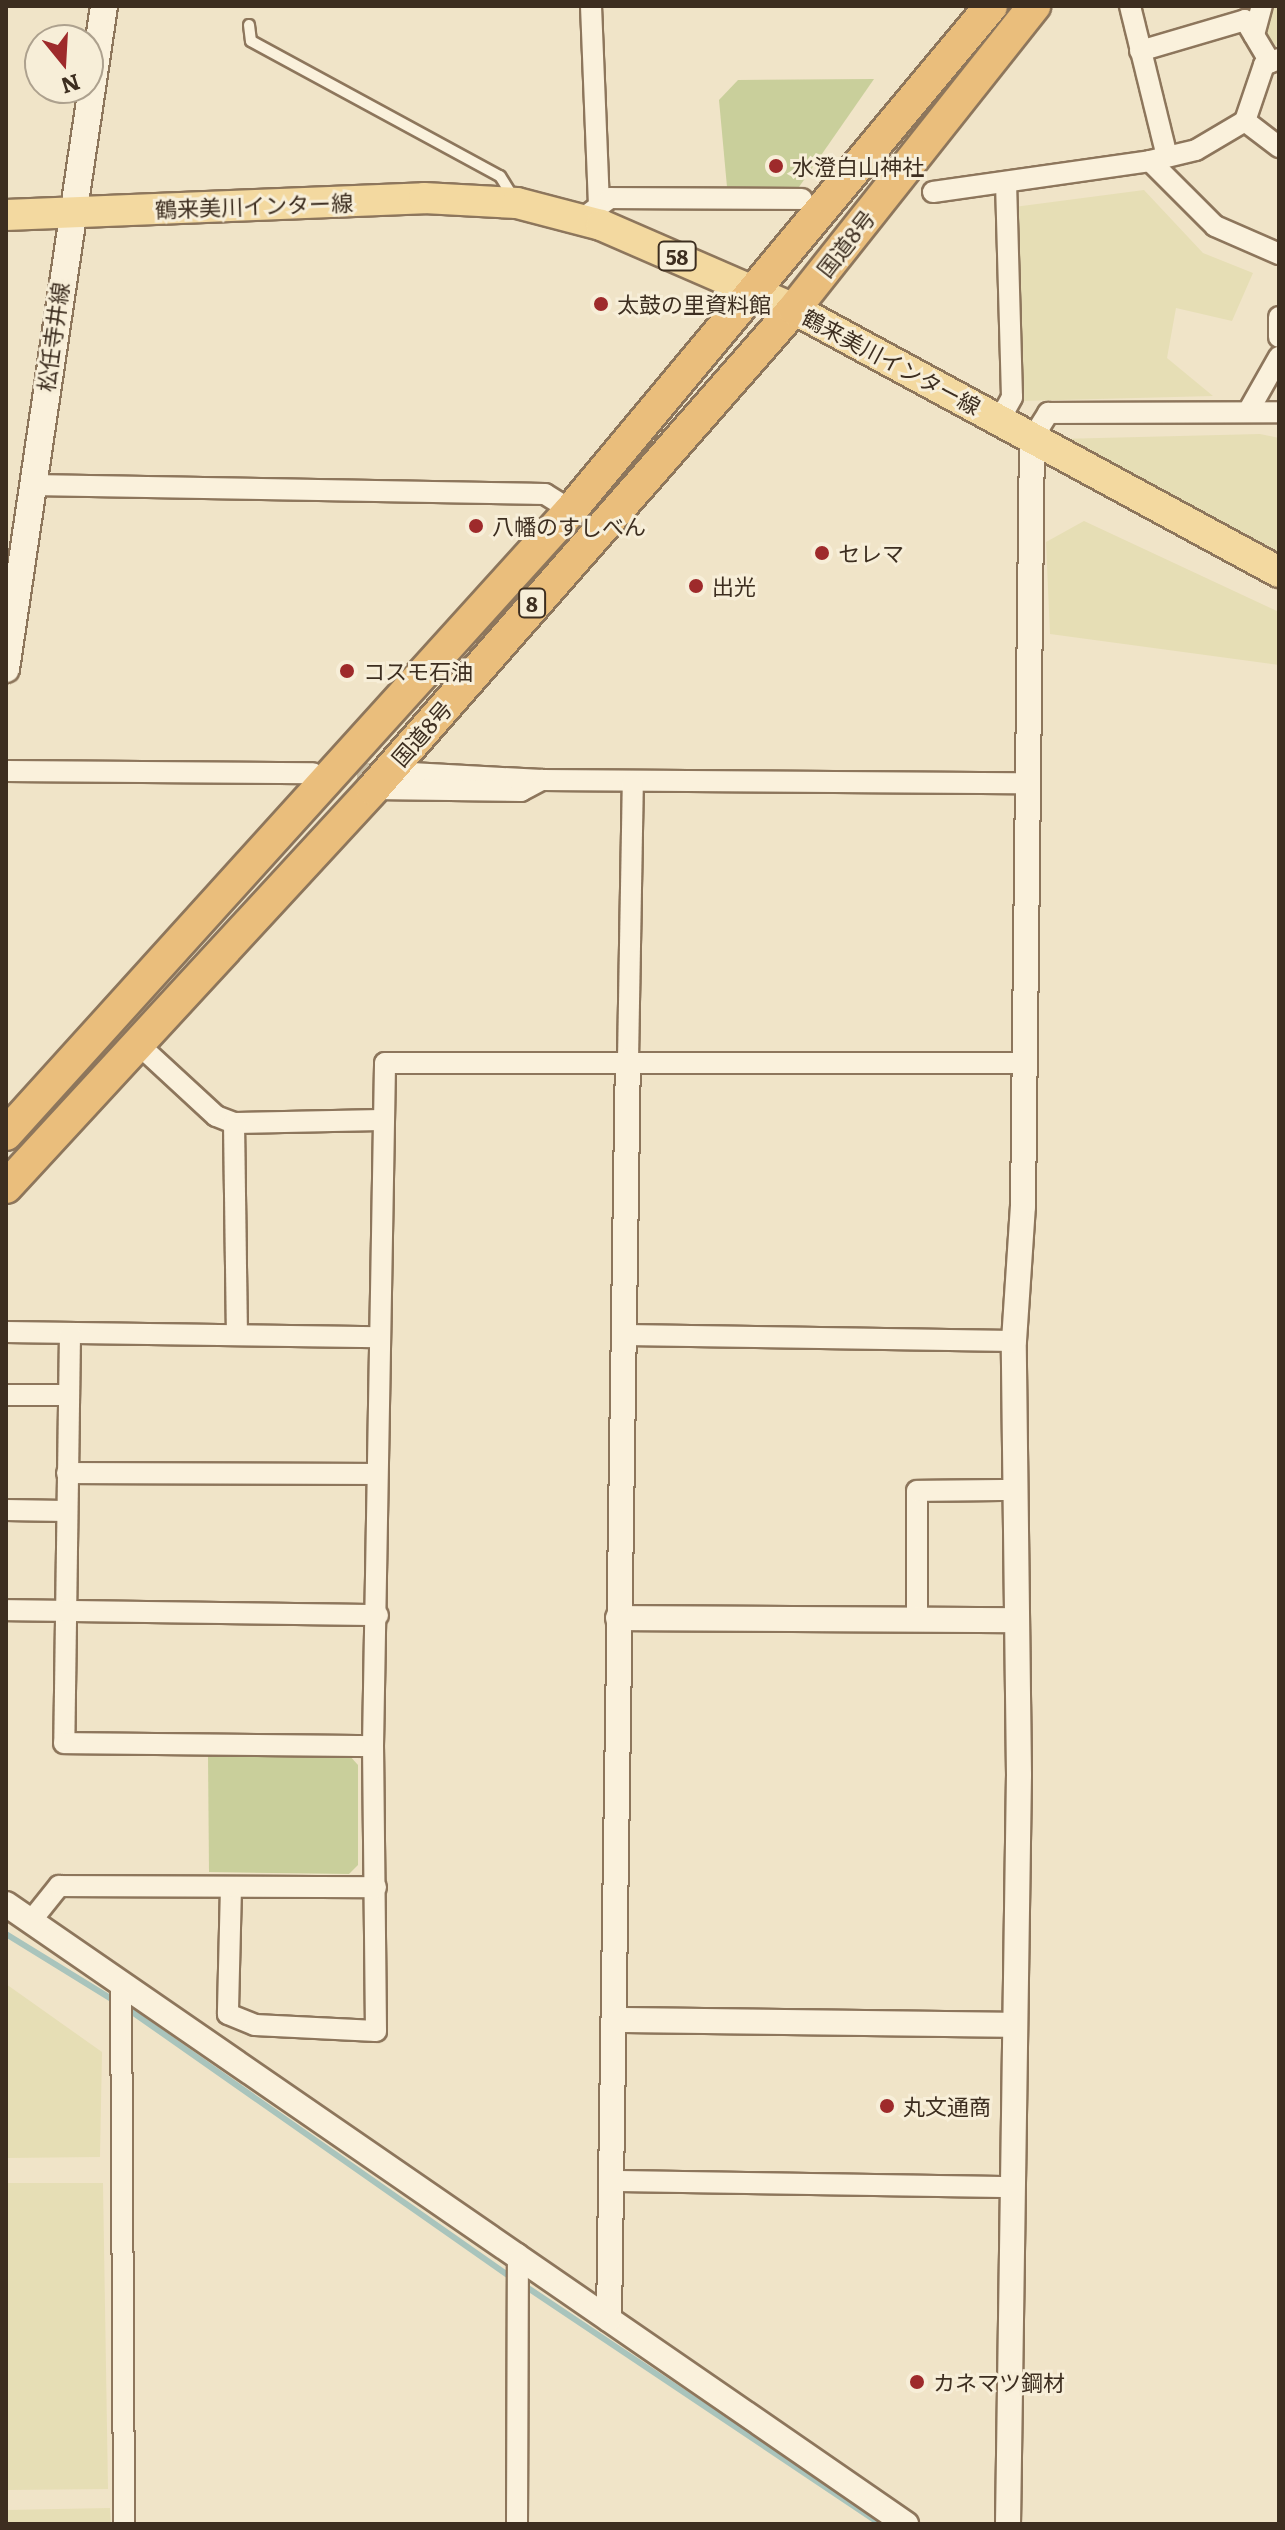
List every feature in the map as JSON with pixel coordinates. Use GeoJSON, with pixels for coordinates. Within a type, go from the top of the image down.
{"type":"FeatureCollection","features":[{"type":"Feature","properties":{"kind":"highway","name":"国道8号"},"geometry":{"type":"LineString","coordinates":[[6,1134],[571,510],[750,288],[991,6]]}},
{"type":"Feature","properties":{"kind":"highway","name":"国道8号"},"geometry":{"type":"LineString","coordinates":[[7,1182],[373,789],[794,309],[1034,6]]}},
{"type":"Feature","properties":{"kind":"main road","name":"松任寺井線"},"geometry":{"type":"LineString","coordinates":[[6,669],[14,557],[32,485],[70,212],[104,6]]}},
{"type":"Feature","properties":{"kind":"main road","name":"鶴来美川インター線"},"geometry":{"type":"LineString","coordinates":[[6,215],[424,198],[517,203],[590,213],[794,309],[1279,572]]}},
{"type":"Feature","properties":{"kind":"street"},"geometry":{"type":"LineString","coordinates":[[590,213],[591,6]]}},
{"type":"Feature","properties":{"kind":"street"},"geometry":{"type":"LineString","coordinates":[[1130,6],[1158,159],[1215,226],[1279,254]]}},
{"type":"Feature","properties":{"kind":"street"},"geometry":{"type":"LineString","coordinates":[[1254,35],[1262,6]]}},
{"type":"Feature","properties":{"kind":"street"},"geometry":{"type":"LineString","coordinates":[[1140,51],[1245,20],[1274,61],[1249,91],[1245,121]]}},
{"type":"Feature","properties":{"kind":"street"},"geometry":{"type":"LineString","coordinates":[[933,192],[1158,159],[1196,150],[1245,121]]}},
{"type":"Feature","properties":{"kind":"street"},"geometry":{"type":"LineString","coordinates":[[1245,121],[1279,147]]}},
{"type":"Feature","properties":{"kind":"street"},"geometry":{"type":"LineString","coordinates":[[1000,419],[1012,397],[1006,182]]}},
{"type":"Feature","properties":{"kind":"street"},"geometry":{"type":"LineString","coordinates":[[590,213],[610,198],[802,199]]}},
{"type":"Feature","properties":{"kind":"street"},"geometry":{"type":"LineString","coordinates":[[1279,317],[1279,337]]}},
{"type":"Feature","properties":{"kind":"street"},"geometry":{"type":"LineString","coordinates":[[1249,410],[1279,357]]}},
{"type":"Feature","properties":{"kind":"street"},"geometry":{"type":"LineString","coordinates":[[1008,2524],[1008,2187],[1019,1775],[1012,1620],[1014,1341],[1023,1206],[1022,1063],[1032,439],[1048,413],[1279,412]]}},
{"type":"Feature","properties":{"kind":"street"},"geometry":{"type":"LineString","coordinates":[[32,485],[545,494],[571,510]]}},
{"type":"Feature","properties":{"kind":"street"},"geometry":{"type":"LineString","coordinates":[[6,771],[313,773]]}},
{"type":"Feature","properties":{"kind":"street"},"geometry":{"type":"LineString","coordinates":[[411,773],[633,782],[1028,783]]}},
{"type":"Feature","properties":{"kind":"street"},"geometry":{"type":"LineString","coordinates":[[373,789],[521,791],[542,780]]}},
{"type":"Feature","properties":{"kind":"street"},"geometry":{"type":"LineString","coordinates":[[609,2319],[633,782]]}},
{"type":"Feature","properties":{"kind":"street"},"geometry":{"type":"LineString","coordinates":[[138,1044],[216,1116],[234,1123],[383,1120]]}},
{"type":"Feature","properties":{"kind":"street"},"geometry":{"type":"LineString","coordinates":[[231,1887],[228,2014],[255,2025],[376,2031],[373,1746],[378,1615],[377,1474],[385,1063],[628,1060],[1022,1063]]}},
{"type":"Feature","properties":{"kind":"street"},"geometry":{"type":"LineString","coordinates":[[234,1123],[237,1335]]}},
{"type":"Feature","properties":{"kind":"street"},"geometry":{"type":"LineString","coordinates":[[6,1332],[379,1337]]}},
{"type":"Feature","properties":{"kind":"street"},"geometry":{"type":"LineString","coordinates":[[70,1334],[64,1743],[373,1746]]}},
{"type":"Feature","properties":{"kind":"street"},"geometry":{"type":"LineString","coordinates":[[626,1335],[1014,1341]]}},
{"type":"Feature","properties":{"kind":"street"},"geometry":{"type":"LineString","coordinates":[[6,1395],[67,1395]]}},
{"type":"Feature","properties":{"kind":"street"},"geometry":{"type":"LineString","coordinates":[[67,1473],[377,1474]]}},
{"type":"Feature","properties":{"kind":"street"},"geometry":{"type":"LineString","coordinates":[[917,1619],[917,1491],[1015,1490]]}},
{"type":"Feature","properties":{"kind":"street"},"geometry":{"type":"LineString","coordinates":[[6,1510],[66,1511]]}},
{"type":"Feature","properties":{"kind":"street"},"geometry":{"type":"LineString","coordinates":[[6,1610],[378,1615]]}},
{"type":"Feature","properties":{"kind":"street"},"geometry":{"type":"LineString","coordinates":[[618,1618],[1012,1620]]}},
{"type":"Feature","properties":{"kind":"street"},"geometry":{"type":"LineString","coordinates":[[31,1921],[59,1886],[376,1887]]}},
{"type":"Feature","properties":{"kind":"street"},"geometry":{"type":"LineString","coordinates":[[6,1904],[31,1921],[120,1996],[517,2263],[609,2319],[906,2524]]}},
{"type":"Feature","properties":{"kind":"street"},"geometry":{"type":"LineString","coordinates":[[120,1996],[124,2524]]}},
{"type":"Feature","properties":{"kind":"street"},"geometry":{"type":"LineString","coordinates":[[616,2020],[1013,2025]]}},
{"type":"Feature","properties":{"kind":"street"},"geometry":{"type":"LineString","coordinates":[[613,2181],[1008,2187]]}},
{"type":"Feature","properties":{"kind":"street"},"geometry":{"type":"LineString","coordinates":[[517,2263],[517,2524]]}},
{"type":"Feature","properties":{"kind":"lane"},"geometry":{"type":"LineString","coordinates":[[249,25],[251,41],[500,176],[517,203]]}},
{"type":"Feature","properties":{"kind":"shaded area"},"geometry":{"type":"Polygon","coordinates":[[[1272,6],[1279,6],[1276,54],[1266,36],[1272,6]]]}},
{"type":"Feature","properties":{"kind":"shaded area"},"geometry":{"type":"Polygon","coordinates":[[[1144,190],[1203,253],[1253,273],[1232,321],[1176,308],[1167,358],[1213,396],[1021,401],[1015,207],[1144,190]]]}},
{"type":"Feature","properties":{"kind":"shaded area"},"geometry":{"type":"Polygon","coordinates":[[[1260,434],[1279,438],[1279,559],[1059,439],[1260,434]]]}},
{"type":"Feature","properties":{"kind":"shaded area"},"geometry":{"type":"Polygon","coordinates":[[[1084,521],[1279,612],[1279,665],[1050,634],[1046,542],[1084,521]]]}},
{"type":"Feature","properties":{"kind":"shaded area"},"geometry":{"type":"Polygon","coordinates":[[[6,1984],[102,2052],[100,2157],[6,2158],[6,1984]]]}},
{"type":"Feature","properties":{"kind":"shaded area"},"geometry":{"type":"Polygon","coordinates":[[[6,2183],[103,2183],[108,2489],[6,2490],[6,2183]]]}},
{"type":"Feature","properties":{"kind":"shaded area"},"geometry":{"type":"Polygon","coordinates":[[[110,2508],[111,2524],[6,2524],[6,2510],[110,2508]]]}},
{"type":"Feature","properties":{"kind":"green space"},"geometry":{"type":"Polygon","coordinates":[[[874,79],[799,187],[727,187],[719,100],[738,80],[874,79]]]}},
{"type":"Feature","properties":{"kind":"green space"},"geometry":{"type":"Polygon","coordinates":[[[349,1755],[358,1765],[358,1865],[349,1874],[209,1872],[208,1756],[349,1755]]]}},
{"type":"Feature","properties":{"kind":"waterway"},"geometry":{"type":"LineString","coordinates":[[6,1934],[115,2001]]}},
{"type":"Feature","properties":{"kind":"waterway"},"geometry":{"type":"LineString","coordinates":[[125,2007],[512,2278]]}},
{"type":"Feature","properties":{"kind":"waterway"},"geometry":{"type":"LineString","coordinates":[[522,2284],[880,2524]]}},
{"type":"Feature","properties":{"kind":"tunnel"},"geometry":{"type":"LineString","coordinates":[[327,773],[391,773]]}},
{"type":"Feature","properties":{"kind":"place","name":"水澄白山神社"},"geometry":{"type":"Point","coordinates":[776,166]}},
{"type":"Feature","properties":{"kind":"place","name":"太鼓の里資料館"},"geometry":{"type":"Point","coordinates":[601,304]}},
{"type":"Feature","properties":{"kind":"place","name":"八幡のすしべん"},"geometry":{"type":"Point","coordinates":[476,526]}},
{"type":"Feature","properties":{"kind":"place","name":"セレマ"},"geometry":{"type":"Point","coordinates":[822,553]}},
{"type":"Feature","properties":{"kind":"place","name":"出光"},"geometry":{"type":"Point","coordinates":[696,586]}},
{"type":"Feature","properties":{"kind":"place","name":"コスモ石油"},"geometry":{"type":"Point","coordinates":[347,671]}},
{"type":"Feature","properties":{"kind":"place","name":"丸文通商"},"geometry":{"type":"Point","coordinates":[887,2106]}},
{"type":"Feature","properties":{"kind":"place","name":"カネマツ鋼材"},"geometry":{"type":"Point","coordinates":[917,2382]}}]}
